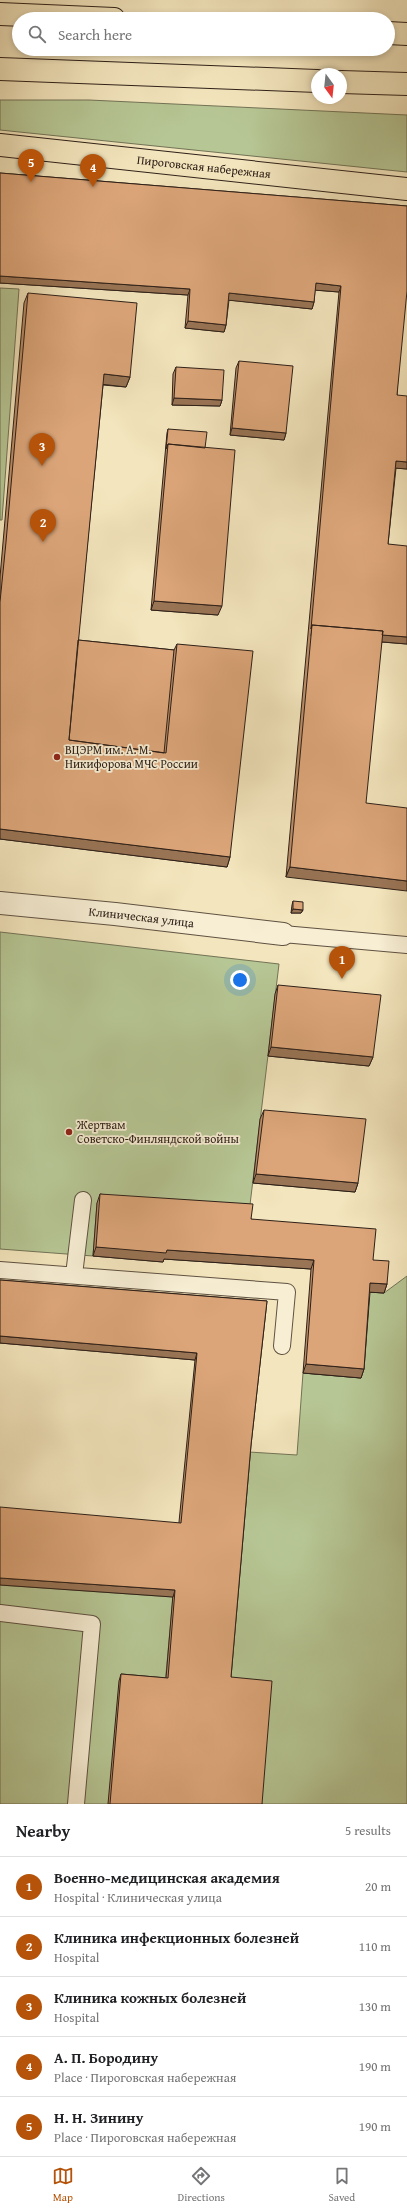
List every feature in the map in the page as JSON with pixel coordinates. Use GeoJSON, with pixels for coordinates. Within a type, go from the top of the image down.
{"type":"FeatureCollection","features":[{"type":"Feature","properties":{"kind":"main road"},"geometry":{"type":"LineString","coordinates":[[0,14],[12,15]]}},
{"type":"Feature","properties":{"kind":"main road"},"geometry":{"type":"LineString","coordinates":[[395,33],[407,34]]}},
{"type":"Feature","properties":{"kind":"main road"},"geometry":{"type":"LineString","coordinates":[[0,68],[311,81]]}},
{"type":"Feature","properties":{"kind":"main road"},"geometry":{"type":"LineString","coordinates":[[347,82],[407,84]]}},
{"type":"Feature","properties":{"kind":"main road","name":"Пироговская набережная"},"geometry":{"type":"LineString","coordinates":[[0,146],[407,189]]}},
{"type":"Feature","properties":{"kind":"street","name":"Клиническая улица"},"geometry":{"type":"LineString","coordinates":[[0,903],[122,915],[283,934]]}},
{"type":"Feature","properties":{"kind":"lane"},"geometry":{"type":"LineString","coordinates":[[283,934],[407,945]]}},
{"type":"Feature","properties":{"kind":"lane"},"geometry":{"type":"LineString","coordinates":[[74,1275],[83,1200]]}},
{"type":"Feature","properties":{"kind":"lane"},"geometry":{"type":"LineString","coordinates":[[0,1270],[286,1292],[282,1346]]}},
{"type":"Feature","properties":{"kind":"lane"},"geometry":{"type":"LineString","coordinates":[[0,1613],[92,1624],[76,1804]]}},
{"type":"Feature","properties":{"kind":"green space"},"geometry":{"type":"Polygon","coordinates":[[[0,100],[89,100],[407,115],[407,172],[0,130],[0,100]]]}},
{"type":"Feature","properties":{"kind":"green space"},"geometry":{"type":"Polygon","coordinates":[[[0,288],[19,289],[2,520],[0,520],[0,288]]]}},
{"type":"Feature","properties":{"kind":"green space"},"geometry":{"type":"Polygon","coordinates":[[[0,932],[279,964],[249,1213],[97,1203],[93,1256],[0,1249],[0,932]]]}},
{"type":"Feature","properties":{"kind":"green space"},"geometry":{"type":"Polygon","coordinates":[[[407,1276],[407,1804],[260,1804],[229,1684],[249,1452],[297,1455],[303,1373],[361,1378],[367,1292],[384,1293],[407,1276]]]}},
{"type":"Feature","properties":{"kind":"green space"},"geometry":{"type":"Polygon","coordinates":[[[0,1585],[173,1597],[165,1685],[108,1804],[0,1804],[0,1585]]]}},
{"type":"Feature","properties":{"kind":"building"},"geometry":{"type":"Polygon","coordinates":[[[0,173],[407,206],[407,291],[397,395],[407,396],[407,462],[396,461],[388,544],[407,546],[407,637],[382,635],[383,631],[312,625],[311,629],[341,286],[316,283],[314,302],[229,293],[226,325],[188,321],[190,289],[0,276],[0,173]]]}},
{"type":"Feature","properties":{"kind":"building"},"geometry":{"type":"Polygon","coordinates":[[[28,293],[137,303],[130,377],[104,374],[69,740],[166,753],[177,644],[253,651],[230,857],[0,829],[0,602],[28,293]]]}},
{"type":"Feature","properties":{"kind":"building"},"geometry":{"type":"Polygon","coordinates":[[[239,361],[293,366],[286,433],[232,428],[239,361]]]}},
{"type":"Feature","properties":{"kind":"building"},"geometry":{"type":"Polygon","coordinates":[[[176,367],[224,370],[222,400],[174,398],[176,367]]]}},
{"type":"Feature","properties":{"kind":"building"},"geometry":{"type":"Polygon","coordinates":[[[168,429],[207,432],[205,448],[168,444],[166,449],[168,429]]]}},
{"type":"Feature","properties":{"kind":"building"},"geometry":{"type":"Polygon","coordinates":[[[168,444],[235,450],[222,606],[154,601],[168,444]]]}},
{"type":"Feature","properties":{"kind":"building"},"geometry":{"type":"Polygon","coordinates":[[[312,625],[383,631],[366,803],[407,808],[407,881],[290,867],[312,625]]]}},
{"type":"Feature","properties":{"kind":"building"},"geometry":{"type":"Polygon","coordinates":[[[78,640],[174,650],[164,753],[69,740],[78,640]]]}},
{"type":"Feature","properties":{"kind":"building"},"geometry":{"type":"Polygon","coordinates":[[[293,901],[303,902],[303,910],[293,909],[293,901]]]}},
{"type":"Feature","properties":{"kind":"building"},"geometry":{"type":"Polygon","coordinates":[[[278,985],[381,995],[373,1057],[271,1047],[278,985]]]}},
{"type":"Feature","properties":{"kind":"building"},"geometry":{"type":"Polygon","coordinates":[[[264,1110],[366,1119],[358,1183],[256,1174],[264,1110]]]}},
{"type":"Feature","properties":{"kind":"building"},"geometry":{"type":"Polygon","coordinates":[[[100,1194],[253,1204],[251,1219],[376,1229],[373,1260],[389,1261],[387,1284],[370,1283],[364,1369],[306,1364],[314,1260],[167,1250],[166,1253],[96,1247],[100,1194]]]}},
{"type":"Feature","properties":{"kind":"building"},"geometry":{"type":"Polygon","coordinates":[[[0,1280],[267,1301],[251,1445],[231,1677],[272,1681],[262,1804],[110,1804],[121,1674],[168,1678],[175,1590],[0,1578],[0,1507],[181,1523],[197,1353],[0,1336],[0,1280]]]}},
{"type":"Feature","properties":{"kind":"place","name":"Н. Н. Зинину"},"geometry":{"type":"Point","coordinates":[31,182]}},
{"type":"Feature","properties":{"kind":"place","name":"А. П. Бородину"},"geometry":{"type":"Point","coordinates":[93,187]}},
{"type":"Feature","properties":{"kind":"place","name":"Клиника кожных болезней"},"geometry":{"type":"Point","coordinates":[42,466]}},
{"type":"Feature","properties":{"kind":"place","name":"Клиника инфекционных болезней"},"geometry":{"type":"Point","coordinates":[43,542]}},
{"type":"Feature","properties":{"kind":"place","name":"ВЦЭРМ им. А. М. Никифорова МЧС России"},"geometry":{"type":"Point","coordinates":[57,757]}},
{"type":"Feature","properties":{"kind":"place","name":"Военно-медицинская академия"},"geometry":{"type":"Point","coordinates":[342,979]}},
{"type":"Feature","properties":{"kind":"place","name":"Жертвам Советско-Финляндской войны"},"geometry":{"type":"Point","coordinates":[69,1132]}}]}
